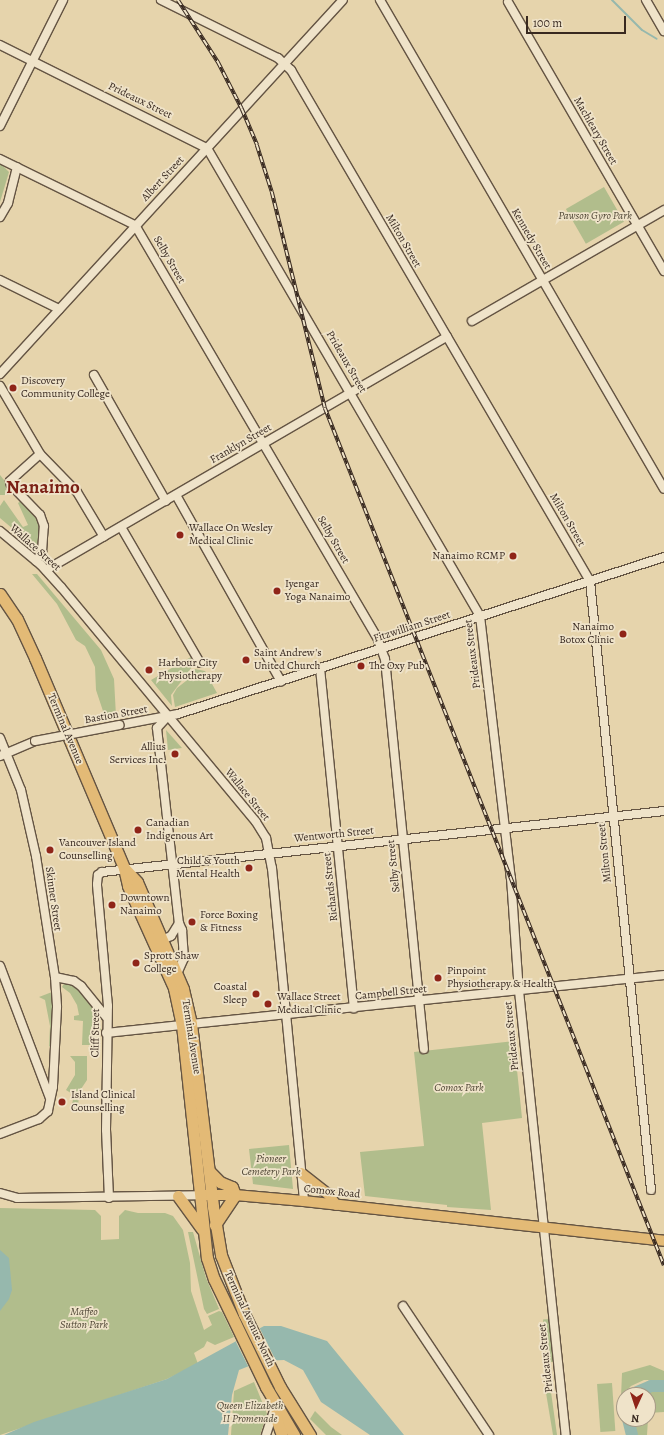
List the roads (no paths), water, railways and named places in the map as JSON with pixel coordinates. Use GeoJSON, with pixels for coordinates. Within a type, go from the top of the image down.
{"type":"FeatureCollection","features":[{"type":"Feature","properties":{"kind":"highway","name":"Terminal Avenue"},"geometry":{"type":"LineString","coordinates":[[0,594],[16,619],[35,658],[124,868],[128,886],[174,988],[187,1025],[199,1195]]}},
{"type":"Feature","properties":{"kind":"highway","name":"Terminal Avenue"},"geometry":{"type":"LineString","coordinates":[[124,868],[137,882],[183,989],[212,1195]]}},
{"type":"Feature","properties":{"kind":"highway"},"geometry":{"type":"LineString","coordinates":[[209,1171],[220,1182],[232,1187],[235,1195],[215,1225]]}},
{"type":"Feature","properties":{"kind":"highway","name":"Terminal Avenue North"},"geometry":{"type":"LineString","coordinates":[[199,1195],[203,1231],[214,1279],[268,1390],[294,1435]]}},
{"type":"Feature","properties":{"kind":"highway","name":"Terminal Avenue North"},"geometry":{"type":"LineString","coordinates":[[212,1195],[215,1225],[221,1255],[244,1314],[299,1422],[310,1435]]}},
{"type":"Feature","properties":{"kind":"highway"},"geometry":{"type":"LineString","coordinates":[[178,1196],[203,1231]]}},
{"type":"Feature","properties":{"kind":"highway"},"geometry":{"type":"LineString","coordinates":[[268,1390],[282,1435]]}},
{"type":"Feature","properties":{"kind":"main road"},"geometry":{"type":"LineString","coordinates":[[301,1173],[329,1195],[336,1204]]}},
{"type":"Feature","properties":{"kind":"main road","name":"Comox Road"},"geometry":{"type":"LineString","coordinates":[[199,1195],[235,1195],[336,1204],[544,1229],[663,1241]]}},
{"type":"Feature","properties":{"kind":"street"},"geometry":{"type":"LineString","coordinates":[[0,126],[31,60],[63,0]]}},
{"type":"Feature","properties":{"kind":"street","name":"Milton Street"},"geometry":{"type":"LineString","coordinates":[[161,0],[278,58],[292,73],[590,581],[628,979],[651,1190]]}},
{"type":"Feature","properties":{"kind":"street","name":"Albert Street"},"geometry":{"type":"LineString","coordinates":[[0,374],[135,225],[343,0]]}},
{"type":"Feature","properties":{"kind":"street","name":"Kennedy Street"},"geometry":{"type":"LineString","coordinates":[[380,0],[664,489]]}},
{"type":"Feature","properties":{"kind":"street"},"geometry":{"type":"LineString","coordinates":[[646,0],[664,31]]}},
{"type":"Feature","properties":{"kind":"street","name":"Machleary Street"},"geometry":{"type":"LineString","coordinates":[[508,2],[664,270]]}},
{"type":"Feature","properties":{"kind":"street","name":"Prideaux Street"},"geometry":{"type":"LineString","coordinates":[[0,45],[207,148],[480,616],[505,828],[519,991],[566,1435]]}},
{"type":"Feature","properties":{"kind":"street"},"geometry":{"type":"LineString","coordinates":[[0,159],[135,225]]}},
{"type":"Feature","properties":{"kind":"street"},"geometry":{"type":"LineString","coordinates":[[0,217],[8,203],[17,167]]}},
{"type":"Feature","properties":{"kind":"street"},"geometry":{"type":"LineString","coordinates":[[472,321],[664,210]]}},
{"type":"Feature","properties":{"kind":"street","name":"Selby Street"},"geometry":{"type":"LineString","coordinates":[[135,225],[382,648],[385,659],[424,1050]]}},
{"type":"Feature","properties":{"kind":"street"},"geometry":{"type":"LineString","coordinates":[[0,280],[59,309]]}},
{"type":"Feature","properties":{"kind":"street","name":"Franklyn Street"},"geometry":{"type":"LineString","coordinates":[[46,570],[447,337]]}},
{"type":"Feature","properties":{"kind":"street"},"geometry":{"type":"LineString","coordinates":[[94,375],[166,500]]}},
{"type":"Feature","properties":{"kind":"street"},"geometry":{"type":"LineString","coordinates":[[0,386],[40,454],[77,492],[104,536]]}},
{"type":"Feature","properties":{"kind":"street"},"geometry":{"type":"LineString","coordinates":[[36,561],[42,552],[44,526],[40,515],[10,485],[10,481],[40,454]]}},
{"type":"Feature","properties":{"kind":"street"},"geometry":{"type":"LineString","coordinates":[[176,495],[282,681]]}},
{"type":"Feature","properties":{"kind":"street"},"geometry":{"type":"LineString","coordinates":[[121,527],[200,663]]}},
{"type":"Feature","properties":{"kind":"street","name":"Wallace Street"},"geometry":{"type":"LineString","coordinates":[[0,531],[46,570],[259,827],[270,854],[304,1201]]}},
{"type":"Feature","properties":{"kind":"street","name":"Fitzwilliam Street"},"geometry":{"type":"LineString","coordinates":[[168,716],[282,681],[664,557]]}},
{"type":"Feature","properties":{"kind":"street","name":"Richards Street"},"geometry":{"type":"LineString","coordinates":[[320,668],[354,1008]]}},
{"type":"Feature","properties":{"kind":"street"},"geometry":{"type":"LineString","coordinates":[[168,716],[158,728],[179,923],[182,930],[184,958],[177,974]]}},
{"type":"Feature","properties":{"kind":"street","name":"Bastion Street"},"geometry":{"type":"LineString","coordinates":[[3,754],[35,741],[168,716]]}},
{"type":"Feature","properties":{"kind":"street","name":"Skinner Street"},"geometry":{"type":"LineString","coordinates":[[0,738],[3,754],[19,783],[27,812],[55,977],[57,1007],[51,1101]]}},
{"type":"Feature","properties":{"kind":"street","name":"Wentworth Street"},"geometry":{"type":"LineString","coordinates":[[102,872],[124,868],[173,865],[664,811]]}},
{"type":"Feature","properties":{"kind":"street","name":"Cliff Street"},"geometry":{"type":"LineString","coordinates":[[102,872],[98,875],[97,884],[105,959],[108,1006],[106,1033],[109,1198]]}},
{"type":"Feature","properties":{"kind":"street"},"geometry":{"type":"LineString","coordinates":[[162,940],[170,936],[179,923]]}},
{"type":"Feature","properties":{"kind":"street"},"geometry":{"type":"LineString","coordinates":[[0,966],[51,1101],[48,1111],[42,1117],[0,1134]]}},
{"type":"Feature","properties":{"kind":"street","name":"Campbell Street"},"geometry":{"type":"LineString","coordinates":[[106,1033],[664,976]]}},
{"type":"Feature","properties":{"kind":"street"},"geometry":{"type":"LineString","coordinates":[[55,977],[74,981],[81,986],[106,1017]]}},
{"type":"Feature","properties":{"kind":"street"},"geometry":{"type":"LineString","coordinates":[[41,1074],[54,1068]]}},
{"type":"Feature","properties":{"kind":"street","name":"Comox Road"},"geometry":{"type":"LineString","coordinates":[[0,1193],[17,1198],[109,1198],[199,1195]]}},
{"type":"Feature","properties":{"kind":"street"},"geometry":{"type":"LineString","coordinates":[[403,1306],[489,1435]]}},
{"type":"Feature","properties":{"kind":"street"},"geometry":{"type":"LineString","coordinates":[[266,1435],[274,1411]]}},
{"type":"Feature","properties":{"kind":"water"},"geometry":{"type":"Polygon","coordinates":[[[0,1250],[9,1258],[12,1290],[9,1299],[0,1311],[0,1250]]]}},
{"type":"Feature","properties":{"kind":"water"},"geometry":{"type":"Polygon","coordinates":[[[264,1326],[281,1326],[327,1341],[404,1435],[370,1435],[321,1402],[303,1370],[284,1360],[262,1361],[239,1370],[232,1395],[228,1435],[4,1435],[34,1422],[167,1379],[264,1326]]]}},
{"type":"Feature","properties":{"kind":"waterway"},"geometry":{"type":"LineString","coordinates":[[612,0],[642,30],[657,39]]}},
{"type":"Feature","properties":{"kind":"waterway"},"geometry":{"type":"LineString","coordinates":[[649,1387],[664,1386]]}},
{"type":"Feature","properties":{"kind":"waterway"},"geometry":{"type":"LineString","coordinates":[[630,1427],[632,1435]]}},
{"type":"Feature","properties":{"kind":"railway"},"geometry":{"type":"LineString","coordinates":[[178,0],[218,62],[242,109],[257,145],[272,192],[325,408],[664,1265]]}},
{"type":"Feature","properties":{"kind":"place","name":"Discovery Community College"},"geometry":{"type":"Point","coordinates":[13,388]}},
{"type":"Feature","properties":{"kind":"place","name":"Wallace On Wesley Medical Clinic"},"geometry":{"type":"Point","coordinates":[180,535]}},
{"type":"Feature","properties":{"kind":"place","name":"Nanaimo RCMP"},"geometry":{"type":"Point","coordinates":[513,556]}},
{"type":"Feature","properties":{"kind":"place","name":"Iyengar Yoga Nanaimo"},"geometry":{"type":"Point","coordinates":[277,591]}},
{"type":"Feature","properties":{"kind":"place","name":"Nanaimo Botox Clinic"},"geometry":{"type":"Point","coordinates":[623,634]}},
{"type":"Feature","properties":{"kind":"place","name":"Saint Andrew's United Church"},"geometry":{"type":"Point","coordinates":[246,660]}},
{"type":"Feature","properties":{"kind":"place","name":"The Oxy Pub"},"geometry":{"type":"Point","coordinates":[361,666]}},
{"type":"Feature","properties":{"kind":"place","name":"Harbour City Physiotherapy"},"geometry":{"type":"Point","coordinates":[149,670]}},
{"type":"Feature","properties":{"kind":"place","name":"Allius Services Inc."},"geometry":{"type":"Point","coordinates":[175,754]}},
{"type":"Feature","properties":{"kind":"place","name":"Canadian Indigenous Art"},"geometry":{"type":"Point","coordinates":[138,830]}},
{"type":"Feature","properties":{"kind":"place","name":"Vancouver Island Counselling"},"geometry":{"type":"Point","coordinates":[50,850]}},
{"type":"Feature","properties":{"kind":"place","name":"Child & Youth Mental Health"},"geometry":{"type":"Point","coordinates":[249,868]}},
{"type":"Feature","properties":{"kind":"place","name":"Downtown Nanaimo"},"geometry":{"type":"Point","coordinates":[112,905]}},
{"type":"Feature","properties":{"kind":"place","name":"Force Boxing & Fitness"},"geometry":{"type":"Point","coordinates":[192,922]}},
{"type":"Feature","properties":{"kind":"place","name":"Sprott Shaw College"},"geometry":{"type":"Point","coordinates":[136,963]}},
{"type":"Feature","properties":{"kind":"place","name":"Pinpoint Physiotherapy & Health"},"geometry":{"type":"Point","coordinates":[438,978]}},
{"type":"Feature","properties":{"kind":"place","name":"Coastal Sleep"},"geometry":{"type":"Point","coordinates":[256,994]}},
{"type":"Feature","properties":{"kind":"place","name":"Wallace Street Medical Clinic"},"geometry":{"type":"Point","coordinates":[268,1004]}},
{"type":"Feature","properties":{"kind":"place","name":"Island Clinical Counselling"},"geometry":{"type":"Point","coordinates":[62,1102]}},
{"type":"Feature","properties":{"kind":"district","name":"Nanaimo"},"geometry":{"type":"Point","coordinates":[43,488]}},
{"type":"Feature","properties":{"kind":"park label","name":"Pawson Gyro Park"},"geometry":{"type":"Point","coordinates":[595,216]}},
{"type":"Feature","properties":{"kind":"park label","name":"Comox Park"},"geometry":{"type":"Point","coordinates":[459,1088]}},
{"type":"Feature","properties":{"kind":"park label","name":"Pioneer Cemetery Park"},"geometry":{"type":"Point","coordinates":[271,1166]}},
{"type":"Feature","properties":{"kind":"park label","name":"Maffeo Sutton Park"},"geometry":{"type":"Point","coordinates":[84,1319]}},
{"type":"Feature","properties":{"kind":"park label","name":"Queen Elizabeth II Promenade"},"geometry":{"type":"Point","coordinates":[250,1413]}}]}
